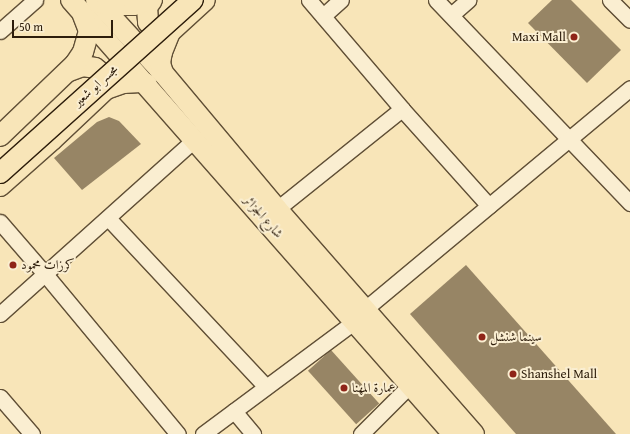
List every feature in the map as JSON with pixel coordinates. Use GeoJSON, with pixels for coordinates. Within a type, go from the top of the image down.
{"type":"FeatureCollection","features":[{"type":"Feature","properties":{"kind":"main road"},"geometry":{"type":"LineString","coordinates":[[0,136],[69,71],[83,52],[88,41],[89,31],[87,4],[134,5],[151,0]]}},
{"type":"Feature","properties":{"kind":"main road"},"geometry":{"type":"LineString","coordinates":[[151,0],[147,7],[146,16],[148,22],[153,28],[160,30],[178,24]]}},
{"type":"Feature","properties":{"kind":"main road","name":"مجسر ابو شعير"},"geometry":{"type":"LineString","coordinates":[[0,157],[174,0]]}},
{"type":"Feature","properties":{"kind":"main road","name":"مجسر ابو شعير"},"geometry":{"type":"LineString","coordinates":[[0,173],[193,0]]}},
{"type":"Feature","properties":{"kind":"main road"},"geometry":{"type":"LineString","coordinates":[[0,186],[52,140],[98,94],[110,87],[123,83],[141,82],[155,79],[162,52],[170,32],[205,0]]}},
{"type":"Feature","properties":{"kind":"main road","name":"شارع الجزائر"},"geometry":{"type":"LineString","coordinates":[[87,4],[155,79],[277,208],[360,315],[410,385],[453,434]]}},
{"type":"Feature","properties":{"kind":"main road"},"geometry":{"type":"LineString","coordinates":[[69,71],[83,66],[95,68],[100,72],[102,78],[102,84],[98,94]]}},
{"type":"Feature","properties":{"kind":"main road","name":"شارع الجزائر"},"geometry":{"type":"LineString","coordinates":[[155,79],[195,139],[474,434]]}},
{"type":"Feature","properties":{"kind":"street"},"geometry":{"type":"LineString","coordinates":[[0,31],[35,0]]}},
{"type":"Feature","properties":{"kind":"street"},"geometry":{"type":"LineString","coordinates":[[309,0],[402,109],[489,206]]}},
{"type":"Feature","properties":{"kind":"street"},"geometry":{"type":"LineString","coordinates":[[323,16],[341,0]]}},
{"type":"Feature","properties":{"kind":"street"},"geometry":{"type":"LineString","coordinates":[[436,0],[570,138],[630,203]]}},
{"type":"Feature","properties":{"kind":"street"},"geometry":{"type":"LineString","coordinates":[[451,16],[468,0]]}},
{"type":"Feature","properties":{"kind":"street"},"geometry":{"type":"LineString","coordinates":[[610,0],[630,20]]}},
{"type":"Feature","properties":{"kind":"street"},"geometry":{"type":"LineString","coordinates":[[203,434],[266,388],[360,315],[630,88]]}},
{"type":"Feature","properties":{"kind":"street"},"geometry":{"type":"LineString","coordinates":[[277,208],[402,109]]}},
{"type":"Feature","properties":{"kind":"street"},"geometry":{"type":"LineString","coordinates":[[0,314],[195,139]]}},
{"type":"Feature","properties":{"kind":"street"},"geometry":{"type":"LineString","coordinates":[[108,218],[266,388]]}},
{"type":"Feature","properties":{"kind":"street"},"geometry":{"type":"LineString","coordinates":[[0,222],[178,434]]}},
{"type":"Feature","properties":{"kind":"street"},"geometry":{"type":"LineString","coordinates":[[361,434],[410,385]]}},
{"type":"Feature","properties":{"kind":"street"},"geometry":{"type":"LineString","coordinates":[[0,397],[32,434]]}},
{"type":"Feature","properties":{"kind":"street"},"geometry":{"type":"LineString","coordinates":[[234,411],[253,434]]}},
{"type":"Feature","properties":{"kind":"building","name":"Maxi Mall"},"geometry":{"type":"Polygon","coordinates":[[[552,0],[571,0],[621,50],[587,83],[528,23],[552,0]]]}},
{"type":"Feature","properties":{"kind":"building"},"geometry":{"type":"Polygon","coordinates":[[[109,117],[119,121],[141,144],[82,190],[54,158],[97,122],[109,117]]]}},
{"type":"Feature","properties":{"kind":"building","name":"Shanshel Mall"},"geometry":{"type":"Polygon","coordinates":[[[466,265],[616,434],[516,434],[410,314],[466,265]]]}},
{"type":"Feature","properties":{"kind":"building","name":"عمارة المهنا"},"geometry":{"type":"Polygon","coordinates":[[[331,350],[379,404],[356,424],[308,371],[331,350]]]}},
{"type":"Feature","properties":{"kind":"place","name":"Maxi Mall"},"geometry":{"type":"Point","coordinates":[574,37]}},
{"type":"Feature","properties":{"kind":"place","name":"كرزات محمود"},"geometry":{"type":"Point","coordinates":[13,265]}},
{"type":"Feature","properties":{"kind":"place","name":"سينما شنشل"},"geometry":{"type":"Point","coordinates":[482,337]}},
{"type":"Feature","properties":{"kind":"place","name":"Shanshel Mall"},"geometry":{"type":"Point","coordinates":[513,374]}},
{"type":"Feature","properties":{"kind":"place","name":"عمارة المهنا"},"geometry":{"type":"Point","coordinates":[344,388]}}]}
